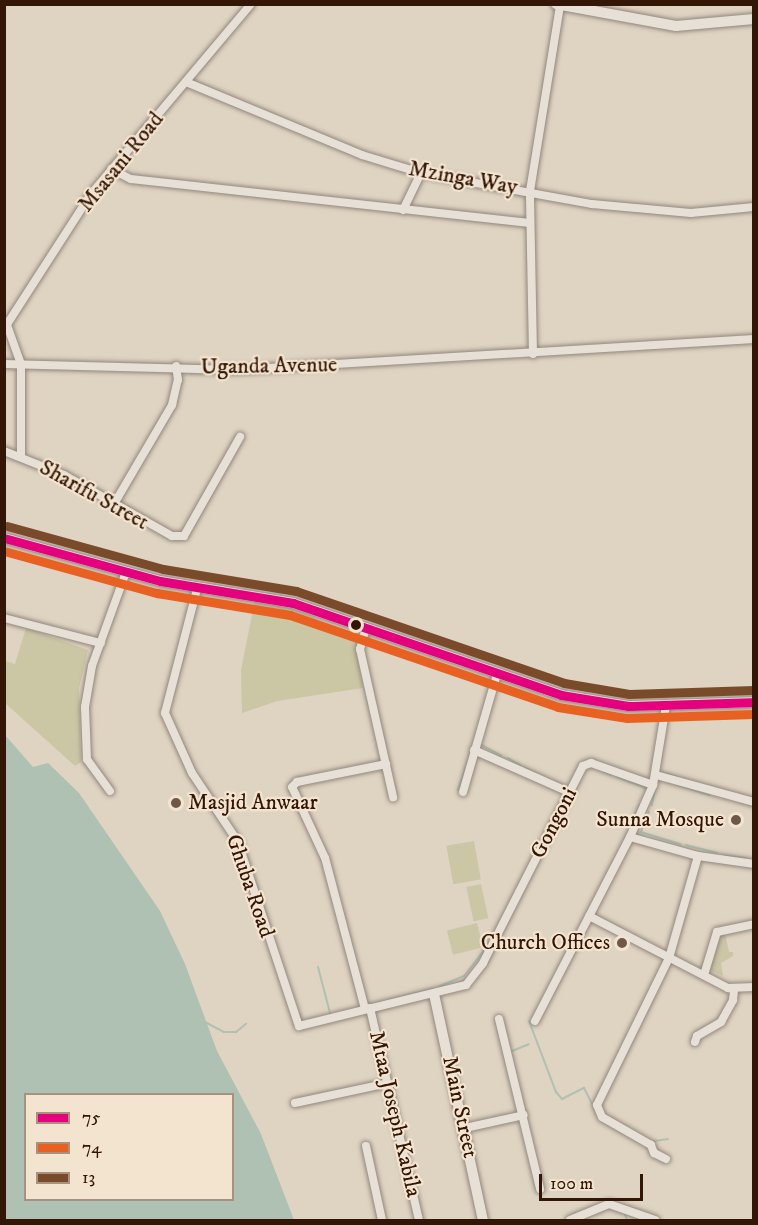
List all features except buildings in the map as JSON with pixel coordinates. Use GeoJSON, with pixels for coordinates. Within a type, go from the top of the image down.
{"type":"FeatureCollection","features":[{"type":"Feature","properties":{"kind":"street","name":"Msasani Road"},"geometry":{"type":"LineString","coordinates":[[6,327],[111,169],[251,4]]}},
{"type":"Feature","properties":{"kind":"street"},"geometry":{"type":"LineString","coordinates":[[533,354],[530,191],[558,5],[676,26],[753,19]]}},
{"type":"Feature","properties":{"kind":"street","name":"Mzinga Way"},"geometry":{"type":"LineString","coordinates":[[186,82],[362,155],[421,173],[592,204],[691,213],[753,207]]}},
{"type":"Feature","properties":{"kind":"street","name":"Mzinga Way"},"geometry":{"type":"LineString","coordinates":[[111,169],[131,178],[530,223]]}},
{"type":"Feature","properties":{"kind":"street"},"geometry":{"type":"LineString","coordinates":[[404,210],[421,173]]}},
{"type":"Feature","properties":{"kind":"street"},"geometry":{"type":"LineString","coordinates":[[6,327],[21,364],[21,456]]}},
{"type":"Feature","properties":{"kind":"street","name":"Uganda Avenue"},"geometry":{"type":"LineString","coordinates":[[4,364],[176,366],[236,370],[533,354],[753,339]]}},
{"type":"Feature","properties":{"kind":"street"},"geometry":{"type":"LineString","coordinates":[[114,504],[172,405],[178,380],[176,366]]}},
{"type":"Feature","properties":{"kind":"street","name":"Sharifu Street"},"geometry":{"type":"LineString","coordinates":[[4,451],[64,474],[172,536],[184,536],[240,437]]}},
{"type":"Feature","properties":{"kind":"street"},"geometry":{"type":"LineString","coordinates":[[4,538],[197,589],[293,603],[497,674],[582,700],[666,706],[753,702]]}},
{"type":"Feature","properties":{"kind":"street"},"geometry":{"type":"LineString","coordinates":[[110,791],[87,759],[84,737],[92,666],[126,572]]}},
{"type":"Feature","properties":{"kind":"street","name":"Ghuba Road"},"geometry":{"type":"LineString","coordinates":[[197,589],[165,701],[168,725],[192,773],[238,842],[297,1023],[302,1027],[311,1026],[367,1009],[434,994]]}},
{"type":"Feature","properties":{"kind":"street"},"geometry":{"type":"LineString","coordinates":[[4,618],[101,643]]}},
{"type":"Feature","properties":{"kind":"street"},"geometry":{"type":"LineString","coordinates":[[366,627],[360,649],[393,797]]}},
{"type":"Feature","properties":{"kind":"street"},"geometry":{"type":"LineString","coordinates":[[462,792],[497,674]]}},
{"type":"Feature","properties":{"kind":"street"},"geometry":{"type":"LineString","coordinates":[[535,1021],[630,837],[652,785],[656,775],[666,706]]}},
{"type":"Feature","properties":{"kind":"street"},"geometry":{"type":"LineString","coordinates":[[474,750],[568,792]]}},
{"type":"Feature","properties":{"kind":"street","name":"Gongoni"},"geometry":{"type":"LineString","coordinates":[[434,994],[455,990],[473,978],[568,792],[588,763],[652,785]]}},
{"type":"Feature","properties":{"kind":"street","name":"Mtaa Joseph Kabila"},"geometry":{"type":"LineString","coordinates":[[386,764],[297,782],[292,788],[326,858],[388,1083],[419,1221]]}},
{"type":"Feature","properties":{"kind":"street"},"geometry":{"type":"LineString","coordinates":[[656,775],[753,802]]}},
{"type":"Feature","properties":{"kind":"street"},"geometry":{"type":"LineString","coordinates":[[630,837],[698,856],[753,864]]}},
{"type":"Feature","properties":{"kind":"street"},"geometry":{"type":"LineString","coordinates":[[666,1160],[654,1153],[651,1145],[602,1117],[597,1106],[669,958],[698,856]]}},
{"type":"Feature","properties":{"kind":"street"},"geometry":{"type":"LineString","coordinates":[[589,916],[734,990],[753,987]]}},
{"type":"Feature","properties":{"kind":"street"},"geometry":{"type":"LineString","coordinates":[[704,975],[717,932],[753,924]]}},
{"type":"Feature","properties":{"kind":"street"},"geometry":{"type":"LineString","coordinates":[[695,1042],[698,1036],[721,1022],[733,1000],[734,990]]}},
{"type":"Feature","properties":{"kind":"street","name":"Main Street"},"geometry":{"type":"LineString","coordinates":[[434,994],[465,1128],[483,1221]]}},
{"type":"Feature","properties":{"kind":"street"},"geometry":{"type":"LineString","coordinates":[[499,1019],[540,1189]]}},
{"type":"Feature","properties":{"kind":"street"},"geometry":{"type":"LineString","coordinates":[[295,1103],[388,1083]]}},
{"type":"Feature","properties":{"kind":"street"},"geometry":{"type":"LineString","coordinates":[[465,1128],[524,1115]]}},
{"type":"Feature","properties":{"kind":"street"},"geometry":{"type":"LineString","coordinates":[[366,1146],[382,1221]]}},
{"type":"Feature","properties":{"kind":"street"},"geometry":{"type":"LineString","coordinates":[[570,1221],[609,1204],[655,1221]]}},
{"type":"Feature","properties":{"kind":"street"},"geometry":{"type":"LineString","coordinates":[[630,1211],[630,1221]]}},
{"type":"Feature","properties":{"kind":"shaded area"},"geometry":{"type":"Polygon","coordinates":[[[255,600],[290,605],[354,639],[363,688],[277,701],[242,713],[241,670],[255,600]]]}},
{"type":"Feature","properties":{"kind":"shaded area"},"geometry":{"type":"Polygon","coordinates":[[[26,628],[88,650],[79,688],[81,762],[75,766],[5,703],[5,661],[15,664],[26,628]]]}},
{"type":"Feature","properties":{"kind":"shaded area"},"geometry":{"type":"Polygon","coordinates":[[[5,735],[33,767],[48,763],[79,793],[160,911],[185,964],[217,1051],[261,1134],[294,1220],[5,1220],[5,735]]]}},
{"type":"Feature","properties":{"kind":"shaded area"},"geometry":{"type":"Polygon","coordinates":[[[474,841],[481,879],[453,884],[446,846],[474,841]]]}},
{"type":"Feature","properties":{"kind":"shaded area"},"geometry":{"type":"Polygon","coordinates":[[[481,884],[488,918],[474,921],[466,887],[481,884]]]}},
{"type":"Feature","properties":{"kind":"shaded area"},"geometry":{"type":"Polygon","coordinates":[[[477,923],[483,947],[453,955],[447,930],[477,923]]]}},
{"type":"Feature","properties":{"kind":"shaded area"},"geometry":{"type":"Polygon","coordinates":[[[719,933],[725,933],[729,952],[733,952],[733,956],[721,963],[723,976],[710,970],[719,933]]]}},
{"type":"Feature","properties":{"kind":"waterway"},"geometry":{"type":"LineString","coordinates":[[354,635],[357,646]]}},
{"type":"Feature","properties":{"kind":"waterway"},"geometry":{"type":"LineString","coordinates":[[367,697],[369,706]]}},
{"type":"Feature","properties":{"kind":"waterway"},"geometry":{"type":"LineString","coordinates":[[480,744],[501,755]]}},
{"type":"Feature","properties":{"kind":"waterway"},"geometry":{"type":"LineString","coordinates":[[458,790],[472,749]]}},
{"type":"Feature","properties":{"kind":"waterway"},"geometry":{"type":"LineString","coordinates":[[508,758],[520,765]]}},
{"type":"Feature","properties":{"kind":"waterway"},"geometry":{"type":"LineString","coordinates":[[526,768],[535,773]]}},
{"type":"Feature","properties":{"kind":"waterway"},"geometry":{"type":"LineString","coordinates":[[603,771],[611,775]]}},
{"type":"Feature","properties":{"kind":"waterway"},"geometry":{"type":"LineString","coordinates":[[665,773],[677,777]]}},
{"type":"Feature","properties":{"kind":"waterway"},"geometry":{"type":"LineString","coordinates":[[617,777],[648,789]]}},
{"type":"Feature","properties":{"kind":"waterway"},"geometry":{"type":"LineString","coordinates":[[678,785],[709,795]]}},
{"type":"Feature","properties":{"kind":"waterway"},"geometry":{"type":"LineString","coordinates":[[652,805],[654,792]]}},
{"type":"Feature","properties":{"kind":"waterway"},"geometry":{"type":"LineString","coordinates":[[635,816],[640,805]]}},
{"type":"Feature","properties":{"kind":"waterway"},"geometry":{"type":"LineString","coordinates":[[649,812],[641,832],[680,844]]}},
{"type":"Feature","properties":{"kind":"waterway"},"geometry":{"type":"LineString","coordinates":[[686,845],[717,853]]}},
{"type":"Feature","properties":{"kind":"waterway"},"geometry":{"type":"LineString","coordinates":[[724,855],[746,858]]}},
{"type":"Feature","properties":{"kind":"waterway"},"geometry":{"type":"LineString","coordinates":[[440,986],[464,976],[487,947]]}},
{"type":"Feature","properties":{"kind":"waterway"},"geometry":{"type":"LineString","coordinates":[[318,967],[331,1017]]}},
{"type":"Feature","properties":{"kind":"waterway"},"geometry":{"type":"LineString","coordinates":[[370,1005],[432,989]]}},
{"type":"Feature","properties":{"kind":"waterway"},"geometry":{"type":"LineString","coordinates":[[300,1014],[301,1022]]}},
{"type":"Feature","properties":{"kind":"waterway"},"geometry":{"type":"LineString","coordinates":[[529,1021],[556,1092],[562,1099],[584,1088],[597,1114]]}},
{"type":"Feature","properties":{"kind":"waterway"},"geometry":{"type":"LineString","coordinates":[[205,1022],[224,1032],[236,1032],[246,1024]]}},
{"type":"Feature","properties":{"kind":"waterway"},"geometry":{"type":"LineString","coordinates":[[512,1051],[529,1044]]}},
{"type":"Feature","properties":{"kind":"waterway"},"geometry":{"type":"LineString","coordinates":[[654,1141],[668,1139]]}},
{"type":"Feature","properties":{"kind":"waterway"},"geometry":{"type":"LineString","coordinates":[[624,1212],[627,1220]]}},
{"type":"Feature","properties":{"kind":"transit line","name":"13"},"geometry":{"type":"LineString","coordinates":[[7,526],[163,569],[296,591],[564,683],[629,694],[754,690]]}},
{"type":"Feature","properties":{"kind":"transit line","name":"75"},"geometry":{"type":"LineString","coordinates":[[4,538],[160,581],[293,603],[561,695],[628,706],[754,702]]}},
{"type":"Feature","properties":{"kind":"transit line","name":"74"},"geometry":{"type":"LineString","coordinates":[[4,551],[157,593],[290,615],[558,707],[627,718],[754,714]]}},
{"type":"Feature","properties":{"kind":"place","name":"Masjid Anwaar"},"geometry":{"type":"Point","coordinates":[176,803]}},
{"type":"Feature","properties":{"kind":"place","name":"Sunna Mosque"},"geometry":{"type":"Point","coordinates":[736,820]}},
{"type":"Feature","properties":{"kind":"place","name":"Church Offices"},"geometry":{"type":"Point","coordinates":[622,943]}}]}
